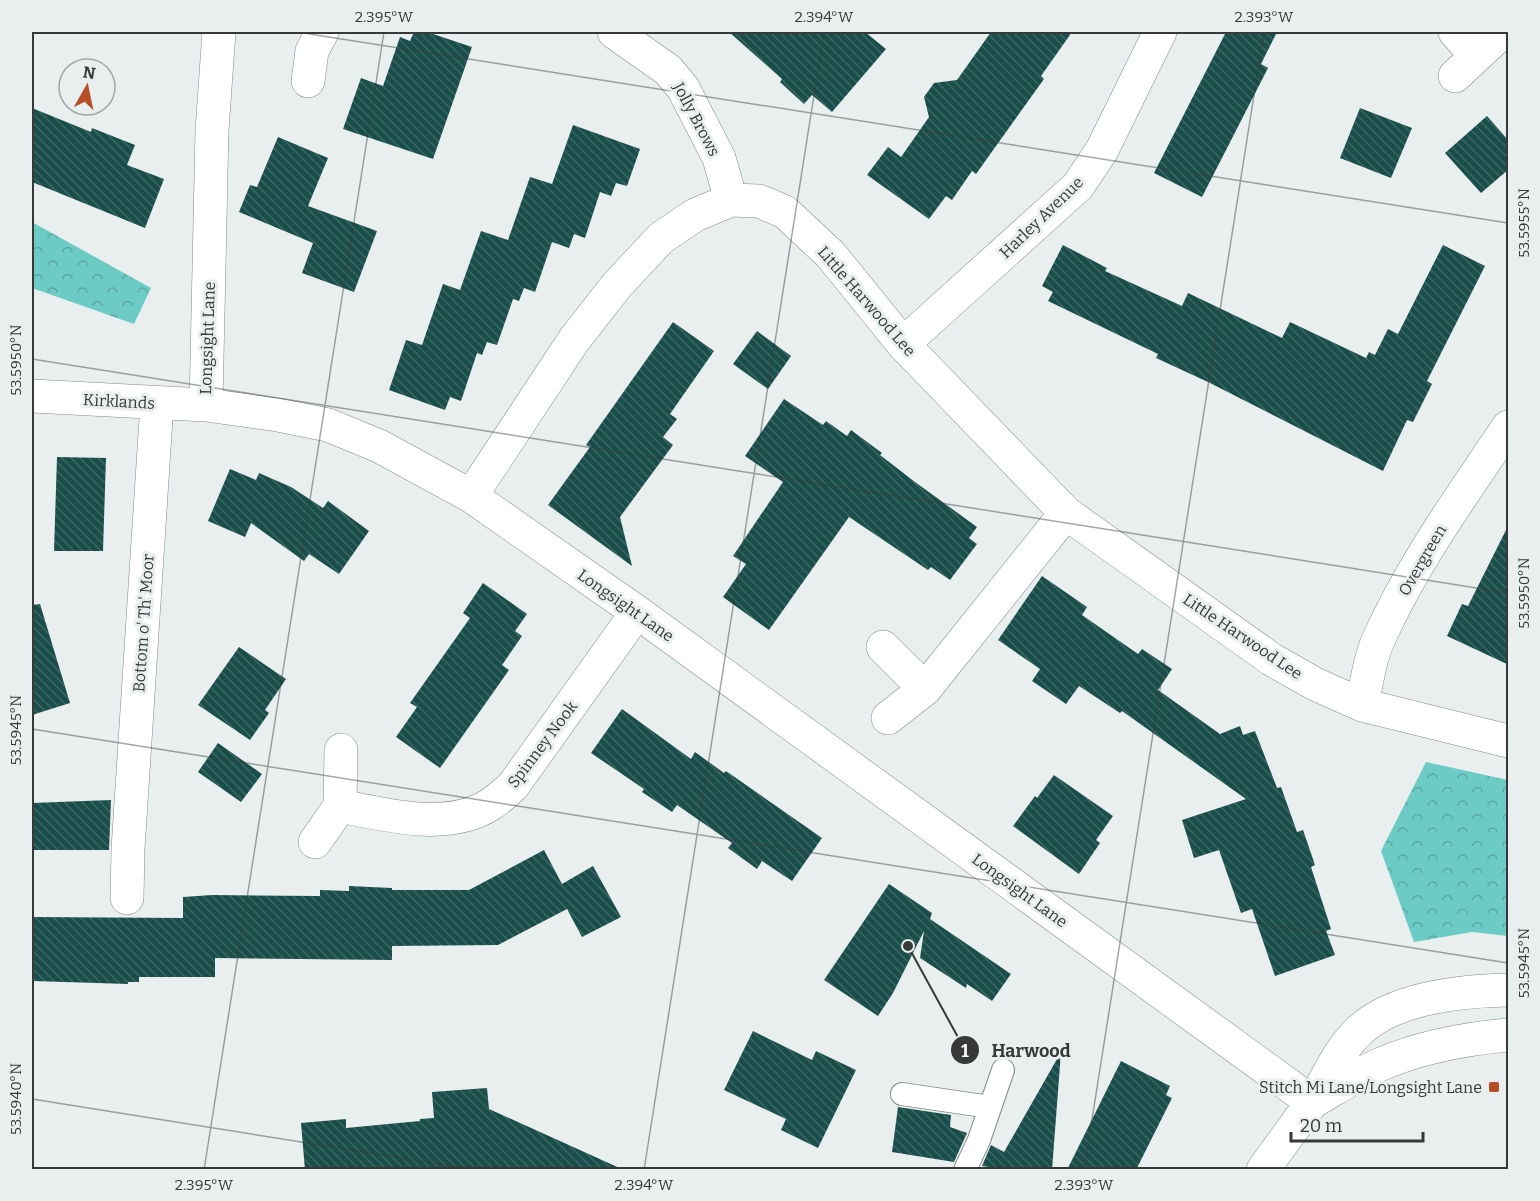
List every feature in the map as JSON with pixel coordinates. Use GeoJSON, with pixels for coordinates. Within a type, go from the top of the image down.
{"type":"FeatureCollection","features":[{"type":"Feature","properties":{"kind":"street","name":"Longsight Lane"},"geometry":{"type":"LineString","coordinates":[[219,32],[212,130],[206,405],[328,425],[379,446],[471,496],[637,612],[1312,1101]]}},
{"type":"Feature","properties":{"kind":"street"},"geometry":{"type":"LineString","coordinates":[[308,81],[312,51],[322,32]]}},
{"type":"Feature","properties":{"kind":"street","name":"Jolly Brows"},"geometry":{"type":"LineString","coordinates":[[614,32],[668,70],[684,88],[719,158],[731,200]]}},
{"type":"Feature","properties":{"kind":"street","name":"Harley Avenue"},"geometry":{"type":"LineString","coordinates":[[903,344],[1078,186],[1102,150],[1160,32]]}},
{"type":"Feature","properties":{"kind":"street","name":"Little Harwood Lee"},"geometry":{"type":"LineString","coordinates":[[471,496],[574,340],[617,285],[661,238],[695,215],[731,200],[759,201],[785,212],[831,255],[903,344],[1066,513],[1271,659],[1315,684],[1362,705],[1509,741]]}},
{"type":"Feature","properties":{"kind":"street","name":"Kirklands"},"geometry":{"type":"LineString","coordinates":[[32,396],[206,405]]}},
{"type":"Feature","properties":{"kind":"street","name":"Bottom o' Th' Moor"},"geometry":{"type":"LineString","coordinates":[[128,898],[137,844],[157,403]]}},
{"type":"Feature","properties":{"kind":"street","name":"Overgreen"},"geometry":{"type":"LineString","coordinates":[[1362,705],[1370,664],[1380,635],[1436,534],[1509,427]]}},
{"type":"Feature","properties":{"kind":"street"},"geometry":{"type":"LineString","coordinates":[[888,718],[924,689],[1066,513]]}},
{"type":"Feature","properties":{"kind":"street","name":"Spinney Nook"},"geometry":{"type":"LineString","coordinates":[[340,806],[406,819],[434,820],[466,815],[490,805],[513,786],[637,612]]}},
{"type":"Feature","properties":{"kind":"street"},"geometry":{"type":"LineString","coordinates":[[883,647],[924,689]]}},
{"type":"Feature","properties":{"kind":"street"},"geometry":{"type":"LineString","coordinates":[[315,842],[340,806],[341,750]]}},
{"type":"Feature","properties":{"kind":"street"},"geometry":{"type":"LineString","coordinates":[[1263,1170],[1312,1101],[1341,1052],[1360,1029],[1384,1014],[1414,1002],[1459,993],[1509,990]]}},
{"type":"Feature","properties":{"kind":"street"},"geometry":{"type":"LineString","coordinates":[[1312,1101],[1377,1066],[1421,1049],[1473,1038],[1509,1035]]}},
{"type":"Feature","properties":{"kind":"lane"},"geometry":{"type":"LineString","coordinates":[[965,1170],[979,1140],[1003,1070]]}},
{"type":"Feature","properties":{"kind":"lane"},"geometry":{"type":"LineString","coordinates":[[902,1094],[990,1107]]}},
{"type":"Feature","properties":{"kind":"green space"},"geometry":{"type":"Polygon","coordinates":[[[32,222],[151,288],[134,324],[32,288],[32,222]]]}},
{"type":"Feature","properties":{"kind":"green space"},"geometry":{"type":"Polygon","coordinates":[[[1426,762],[1508,780],[1508,936],[1472,932],[1414,942],[1381,851],[1426,762]]]}},
{"type":"Feature","properties":{"kind":"building"},"geometry":{"type":"Polygon","coordinates":[[[414,32],[427,32],[472,47],[433,159],[343,129],[361,78],[383,86],[400,37],[410,41],[414,32]]]}},
{"type":"Feature","properties":{"kind":"building"},"geometry":{"type":"Polygon","coordinates":[[[729,32],[865,32],[886,49],[832,112],[812,95],[804,104],[780,82],[782,79],[729,32]]]}},
{"type":"Feature","properties":{"kind":"building"},"geometry":{"type":"Polygon","coordinates":[[[991,32],[1072,32],[1041,76],[1044,79],[976,174],[972,171],[952,200],[946,196],[929,219],[867,175],[888,147],[901,157],[929,117],[924,97],[934,83],[957,80],[991,32]]]}},
{"type":"Feature","properties":{"kind":"building"},"geometry":{"type":"Polygon","coordinates":[[[1226,32],[1277,32],[1261,64],[1268,68],[1202,197],[1154,173],[1226,32]]]}},
{"type":"Feature","properties":{"kind":"building"},"geometry":{"type":"Polygon","coordinates":[[[32,108],[91,132],[92,128],[135,145],[127,165],[164,179],[145,228],[32,182],[32,108]]]}},
{"type":"Feature","properties":{"kind":"building"},"geometry":{"type":"Polygon","coordinates":[[[1360,108],[1412,128],[1391,178],[1340,158],[1360,108]]]}},
{"type":"Feature","properties":{"kind":"building"},"geometry":{"type":"Polygon","coordinates":[[[1487,116],[1509,141],[1509,169],[1481,193],[1445,153],[1487,116]]]}},
{"type":"Feature","properties":{"kind":"building"},"geometry":{"type":"Polygon","coordinates":[[[573,125],[640,149],[627,186],[616,183],[611,196],[600,192],[585,238],[574,234],[569,248],[552,242],[535,292],[524,288],[519,301],[513,299],[497,345],[487,342],[482,355],[477,353],[461,401],[450,397],[445,410],[389,390],[406,340],[422,345],[443,284],[460,290],[481,231],[508,240],[530,177],[552,184],[573,125]]]}},
{"type":"Feature","properties":{"kind":"building"},"geometry":{"type":"Polygon","coordinates":[[[278,137],[328,158],[308,206],[377,231],[354,292],[302,273],[313,243],[239,212],[250,185],[257,187],[278,137]]]}},
{"type":"Feature","properties":{"kind":"building"},"geometry":{"type":"Polygon","coordinates":[[[1063,245],[1107,268],[1105,271],[1182,306],[1188,293],[1282,338],[1290,322],[1366,358],[1369,352],[1375,355],[1388,329],[1398,334],[1443,245],[1485,266],[1427,381],[1432,384],[1413,422],[1407,420],[1383,471],[1156,358],[1158,354],[1048,301],[1053,292],[1042,286],[1063,245]]]}},
{"type":"Feature","properties":{"kind":"building"},"geometry":{"type":"Polygon","coordinates":[[[673,322],[714,351],[670,414],[677,419],[663,437],[673,445],[620,517],[632,566],[548,505],[590,447],[586,445],[673,322]]]}},
{"type":"Feature","properties":{"kind":"building"},"geometry":{"type":"Polygon","coordinates":[[[757,331],[791,356],[768,389],[733,364],[757,331]]]}},
{"type":"Feature","properties":{"kind":"building"},"geometry":{"type":"Polygon","coordinates":[[[784,399],[823,425],[826,421],[847,436],[851,430],[915,482],[977,527],[969,538],[977,544],[950,580],[931,567],[928,570],[849,517],[769,630],[723,597],[746,564],[733,556],[783,482],[745,456],[784,399]]]}},
{"type":"Feature","properties":{"kind":"building"},"geometry":{"type":"Polygon","coordinates":[[[57,457],[106,458],[103,551],[54,551],[57,457]]]}},
{"type":"Feature","properties":{"kind":"building"},"geometry":{"type":"Polygon","coordinates":[[[230,469],[256,480],[259,473],[291,487],[323,508],[328,501],[369,531],[339,574],[309,554],[304,561],[251,523],[245,537],[208,521],[230,469]]]}},
{"type":"Feature","properties":{"kind":"building"},"geometry":{"type":"Polygon","coordinates":[[[1509,524],[1509,665],[1447,636],[1462,604],[1468,606],[1509,524]]]}},
{"type":"Feature","properties":{"kind":"building"},"geometry":{"type":"Polygon","coordinates":[[[1042,576],[1087,607],[1082,615],[1138,654],[1142,649],[1172,669],[1158,690],[1220,734],[1240,726],[1243,735],[1255,731],[1277,788],[1281,787],[1297,832],[1303,830],[1315,865],[1311,867],[1331,929],[1326,931],[1335,955],[1275,976],[1252,909],[1241,913],[1219,850],[1194,858],[1182,820],[1246,799],[1122,711],[1120,713],[1079,686],[1066,704],[1032,681],[1040,669],[998,640],[1042,576]]]}},
{"type":"Feature","properties":{"kind":"building"},"geometry":{"type":"Polygon","coordinates":[[[483,583],[527,614],[515,631],[522,636],[502,665],[509,670],[440,768],[396,737],[417,707],[410,703],[470,618],[463,613],[483,583]]]}},
{"type":"Feature","properties":{"kind":"building"},"geometry":{"type":"Polygon","coordinates":[[[40,604],[70,703],[32,715],[32,605],[40,604]]]}},
{"type":"Feature","properties":{"kind":"building"},"geometry":{"type":"Polygon","coordinates":[[[239,647],[286,679],[265,710],[269,713],[250,740],[198,705],[239,647]]]}},
{"type":"Feature","properties":{"kind":"building"},"geometry":{"type":"Polygon","coordinates":[[[622,709],[691,759],[695,752],[822,838],[792,881],[762,861],[757,869],[728,848],[732,843],[677,805],[672,812],[642,792],[644,789],[591,753],[622,709]]]}},
{"type":"Feature","properties":{"kind":"building"},"geometry":{"type":"Polygon","coordinates":[[[218,743],[262,774],[241,802],[198,772],[218,743]]]}},
{"type":"Feature","properties":{"kind":"building"},"geometry":{"type":"Polygon","coordinates":[[[1054,775],[1113,816],[1096,840],[1100,843],[1079,874],[1013,826],[1054,775]]]}},
{"type":"Feature","properties":{"kind":"building"},"geometry":{"type":"Polygon","coordinates":[[[111,800],[109,850],[32,850],[32,803],[111,800]]]}},
{"type":"Feature","properties":{"kind":"building"},"geometry":{"type":"Polygon","coordinates":[[[544,850],[562,884],[593,866],[621,917],[582,937],[567,909],[498,945],[392,946],[392,960],[215,958],[215,977],[139,977],[139,982],[128,982],[128,984],[32,981],[32,917],[183,918],[183,897],[320,896],[320,890],[349,891],[349,886],[392,888],[392,890],[469,890],[544,850]]]}},
{"type":"Feature","properties":{"kind":"building"},"geometry":{"type":"Polygon","coordinates":[[[889,884],[932,913],[930,919],[1011,974],[992,1001],[967,984],[966,988],[920,958],[924,931],[893,993],[878,1016],[824,980],[889,884]]]}},
{"type":"Feature","properties":{"kind":"building"},"geometry":{"type":"Polygon","coordinates":[[[753,1031],[812,1060],[816,1051],[856,1070],[818,1148],[781,1130],[786,1119],[724,1090],[753,1031]]]}},
{"type":"Feature","properties":{"kind":"building"},"geometry":{"type":"Polygon","coordinates":[[[1061,1052],[1052,1170],[994,1170],[995,1168],[982,1166],[991,1145],[1004,1152],[1061,1052]]]}},
{"type":"Feature","properties":{"kind":"building"},"geometry":{"type":"Polygon","coordinates":[[[1121,1061],[1170,1086],[1166,1095],[1172,1098],[1136,1170],[1067,1170],[1121,1061]]]}},
{"type":"Feature","properties":{"kind":"building"},"geometry":{"type":"Polygon","coordinates":[[[487,1088],[489,1109],[624,1170],[305,1170],[301,1123],[346,1119],[346,1128],[420,1121],[420,1119],[434,1118],[432,1092],[487,1088]]]}},
{"type":"Feature","properties":{"kind":"building"},"geometry":{"type":"Polygon","coordinates":[[[898,1107],[951,1115],[950,1127],[967,1133],[954,1162],[892,1152],[898,1107]]]}},
{"type":"Feature","properties":{"kind":"place","name":"Harwood"},"geometry":{"type":"Point","coordinates":[908,946]}},
{"type":"Feature","properties":{"kind":"place","name":"Stitch Mi Lane/Longsight Lane"},"geometry":{"type":"Point","coordinates":[1494,1087]}}]}
